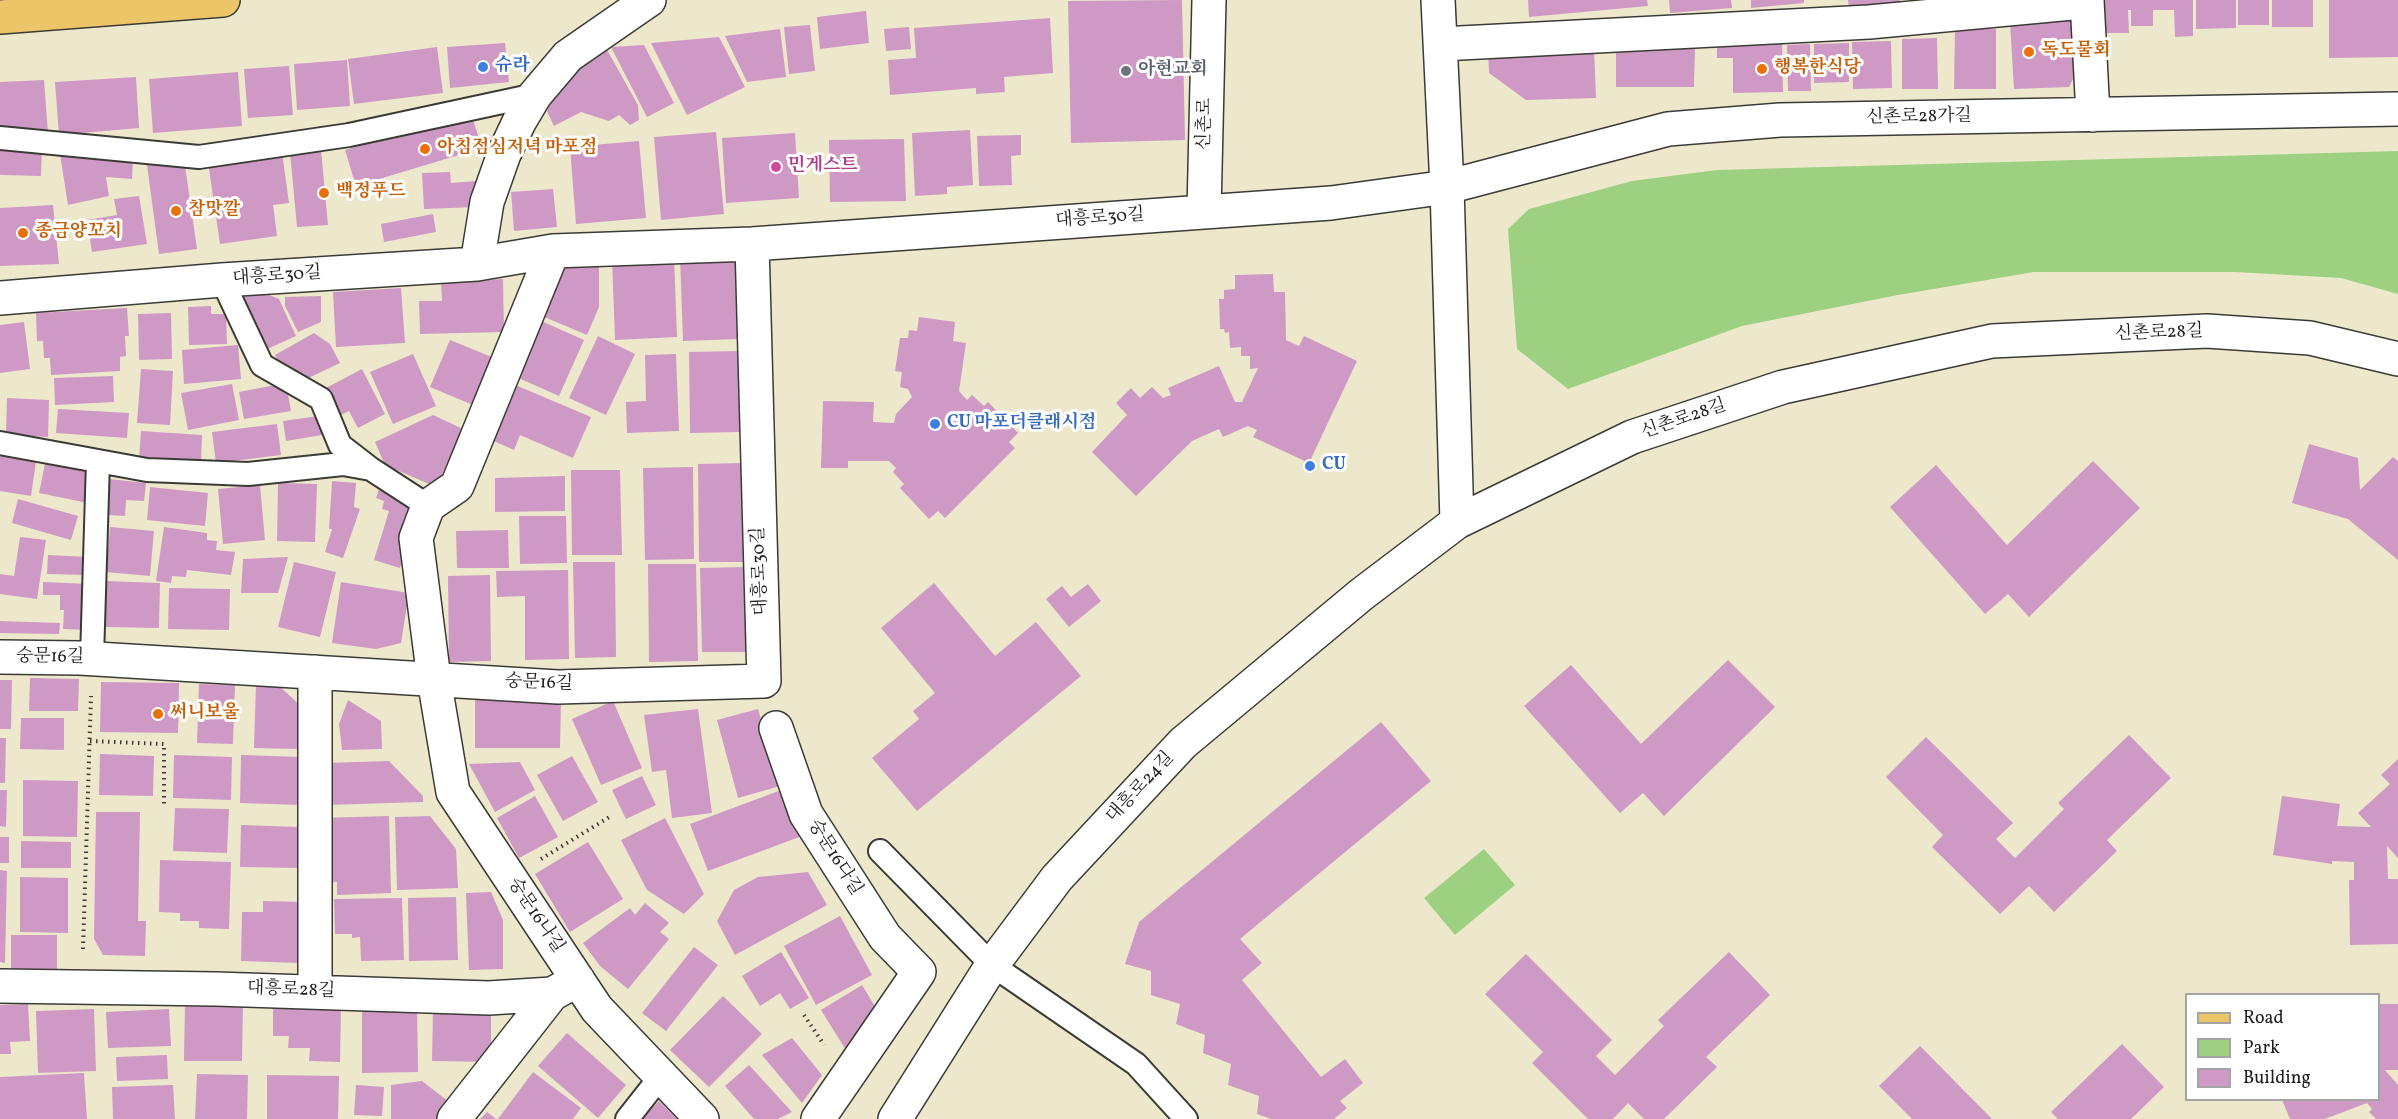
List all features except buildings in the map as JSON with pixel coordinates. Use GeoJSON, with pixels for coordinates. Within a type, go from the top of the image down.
{"type":"FeatureCollection","features":[{"type":"Feature","properties":{"kind":"main road"},"geometry":{"type":"LineString","coordinates":[[0,17],[223,0]]}},
{"type":"Feature","properties":{"kind":"street"},"geometry":{"type":"LineString","coordinates":[[477,264],[487,202],[504,154],[535,95],[568,56],[649,0]]}},
{"type":"Feature","properties":{"kind":"street","name":"신촌로"},"geometry":{"type":"LineString","coordinates":[[1204,212],[1209,0]]}},
{"type":"Feature","properties":{"kind":"street"},"geometry":{"type":"LineString","coordinates":[[1438,0],[1447,187],[1457,522]]}},
{"type":"Feature","properties":{"kind":"street"},"geometry":{"type":"LineString","coordinates":[[1441,44],[1869,22],[2072,3],[2074,0]]}},
{"type":"Feature","properties":{"kind":"street"},"geometry":{"type":"LineString","coordinates":[[2087,0],[2093,115]]}},
{"type":"Feature","properties":{"kind":"street","name":"신촌로28가길"},"geometry":{"type":"LineString","coordinates":[[1447,187],[1668,129],[1780,120],[2398,109]]}},
{"type":"Feature","properties":{"kind":"street","name":"대흥로30길"},"geometry":{"type":"LineString","coordinates":[[6,301],[222,280],[477,264],[553,251],[752,244],[1204,212],[1331,202],[1447,187]]}},
{"type":"Feature","properties":{"kind":"street","name":"대흥로30길"},"geometry":{"type":"LineString","coordinates":[[752,244],[764,681]]}},
{"type":"Feature","properties":{"kind":"street"},"geometry":{"type":"LineString","coordinates":[[434,679],[416,538],[428,506],[457,486],[553,251]]}},
{"type":"Feature","properties":{"kind":"street","name":"신촌로28길"},"geometry":{"type":"LineString","coordinates":[[1457,522],[1632,437],[1783,387],[1992,341],[2206,331],[2310,339],[2398,359]]}},
{"type":"Feature","properties":{"kind":"street","name":"대흥로24길"},"geometry":{"type":"LineString","coordinates":[[895,1119],[992,965],[1057,878],[1183,743],[1362,594],[1457,522]]}},
{"type":"Feature","properties":{"kind":"street","name":"숭문16길"},"geometry":{"type":"LineString","coordinates":[[0,657],[93,658],[558,687],[764,681]]}},
{"type":"Feature","properties":{"kind":"street"},"geometry":{"type":"LineString","coordinates":[[315,672],[315,992]]}},
{"type":"Feature","properties":{"kind":"street","name":"숭문16나길"},"geometry":{"type":"LineString","coordinates":[[434,679],[453,792],[510,878],[565,987],[597,1009],[702,1119]]}},
{"type":"Feature","properties":{"kind":"street","name":"숭문16다길"},"geometry":{"type":"LineString","coordinates":[[776,728],[806,814],[885,937],[919,972],[818,1119]]}},
{"type":"Feature","properties":{"kind":"street","name":"대흥로28길"},"geometry":{"type":"LineString","coordinates":[[0,986],[82,986],[489,998],[565,987]]}},
{"type":"Feature","properties":{"kind":"street"},"geometry":{"type":"LineString","coordinates":[[454,1119],[565,987]]}},
{"type":"Feature","properties":{"kind":"lane"},"geometry":{"type":"LineString","coordinates":[[0,138],[199,157],[349,135],[535,95]]}},
{"type":"Feature","properties":{"kind":"lane"},"geometry":{"type":"LineString","coordinates":[[222,280],[262,365],[321,399],[340,445],[371,469],[428,506]]}},
{"type":"Feature","properties":{"kind":"lane"},"geometry":{"type":"LineString","coordinates":[[0,443],[147,470],[237,473],[343,464],[371,469]]}},
{"type":"Feature","properties":{"kind":"lane"},"geometry":{"type":"LineString","coordinates":[[93,658],[98,461]]}},
{"type":"Feature","properties":{"kind":"lane"},"geometry":{"type":"LineString","coordinates":[[880,851],[992,965],[1136,1064],[1186,1119]]}},
{"type":"Feature","properties":{"kind":"lane"},"geometry":{"type":"LineString","coordinates":[[627,1119],[661,1077]]}},
{"type":"Feature","properties":{"kind":"path"},"geometry":{"type":"LineString","coordinates":[[82,986],[93,658]]}},
{"type":"Feature","properties":{"kind":"path"},"geometry":{"type":"LineString","coordinates":[[90,741],[164,744],[164,807]]}},
{"type":"Feature","properties":{"kind":"path"},"geometry":{"type":"LineString","coordinates":[[510,878],[611,816]]}},
{"type":"Feature","properties":{"kind":"green space"},"geometry":{"type":"Polygon","coordinates":[[[2398,151],[2398,294],[2341,278],[2235,272],[2034,272],[1898,295],[1742,326],[1568,389],[1517,349],[1508,229],[1529,209],[1632,181],[1717,170],[2398,151]]]}},
{"type":"Feature","properties":{"kind":"green space"},"geometry":{"type":"Polygon","coordinates":[[[1484,849],[1515,885],[1455,935],[1424,898],[1484,849]]]}},
{"type":"Feature","properties":{"kind":"place","name":"독도물회"},"geometry":{"type":"Point","coordinates":[2029,52]}},
{"type":"Feature","properties":{"kind":"place","name":"슈라"},"geometry":{"type":"Point","coordinates":[483,67]}},
{"type":"Feature","properties":{"kind":"place","name":"행복한식당"},"geometry":{"type":"Point","coordinates":[1762,69]}},
{"type":"Feature","properties":{"kind":"place","name":"아현교회"},"geometry":{"type":"Point","coordinates":[1126,71]}},
{"type":"Feature","properties":{"kind":"place","name":"아침점심저녁 마포점"},"geometry":{"type":"Point","coordinates":[425,149]}},
{"type":"Feature","properties":{"kind":"place","name":"민게스트"},"geometry":{"type":"Point","coordinates":[776,167]}},
{"type":"Feature","properties":{"kind":"place","name":"백정푸드"},"geometry":{"type":"Point","coordinates":[324,193]}},
{"type":"Feature","properties":{"kind":"place","name":"참맛깔"},"geometry":{"type":"Point","coordinates":[176,211]}},
{"type":"Feature","properties":{"kind":"place","name":"종금양꼬치"},"geometry":{"type":"Point","coordinates":[23,233]}},
{"type":"Feature","properties":{"kind":"place","name":"CU 마포더클래시점"},"geometry":{"type":"Point","coordinates":[935,424]}},
{"type":"Feature","properties":{"kind":"place","name":"CU"},"geometry":{"type":"Point","coordinates":[1310,466]}},
{"type":"Feature","properties":{"kind":"place","name":"써니보울"},"geometry":{"type":"Point","coordinates":[158,714]}}]}
